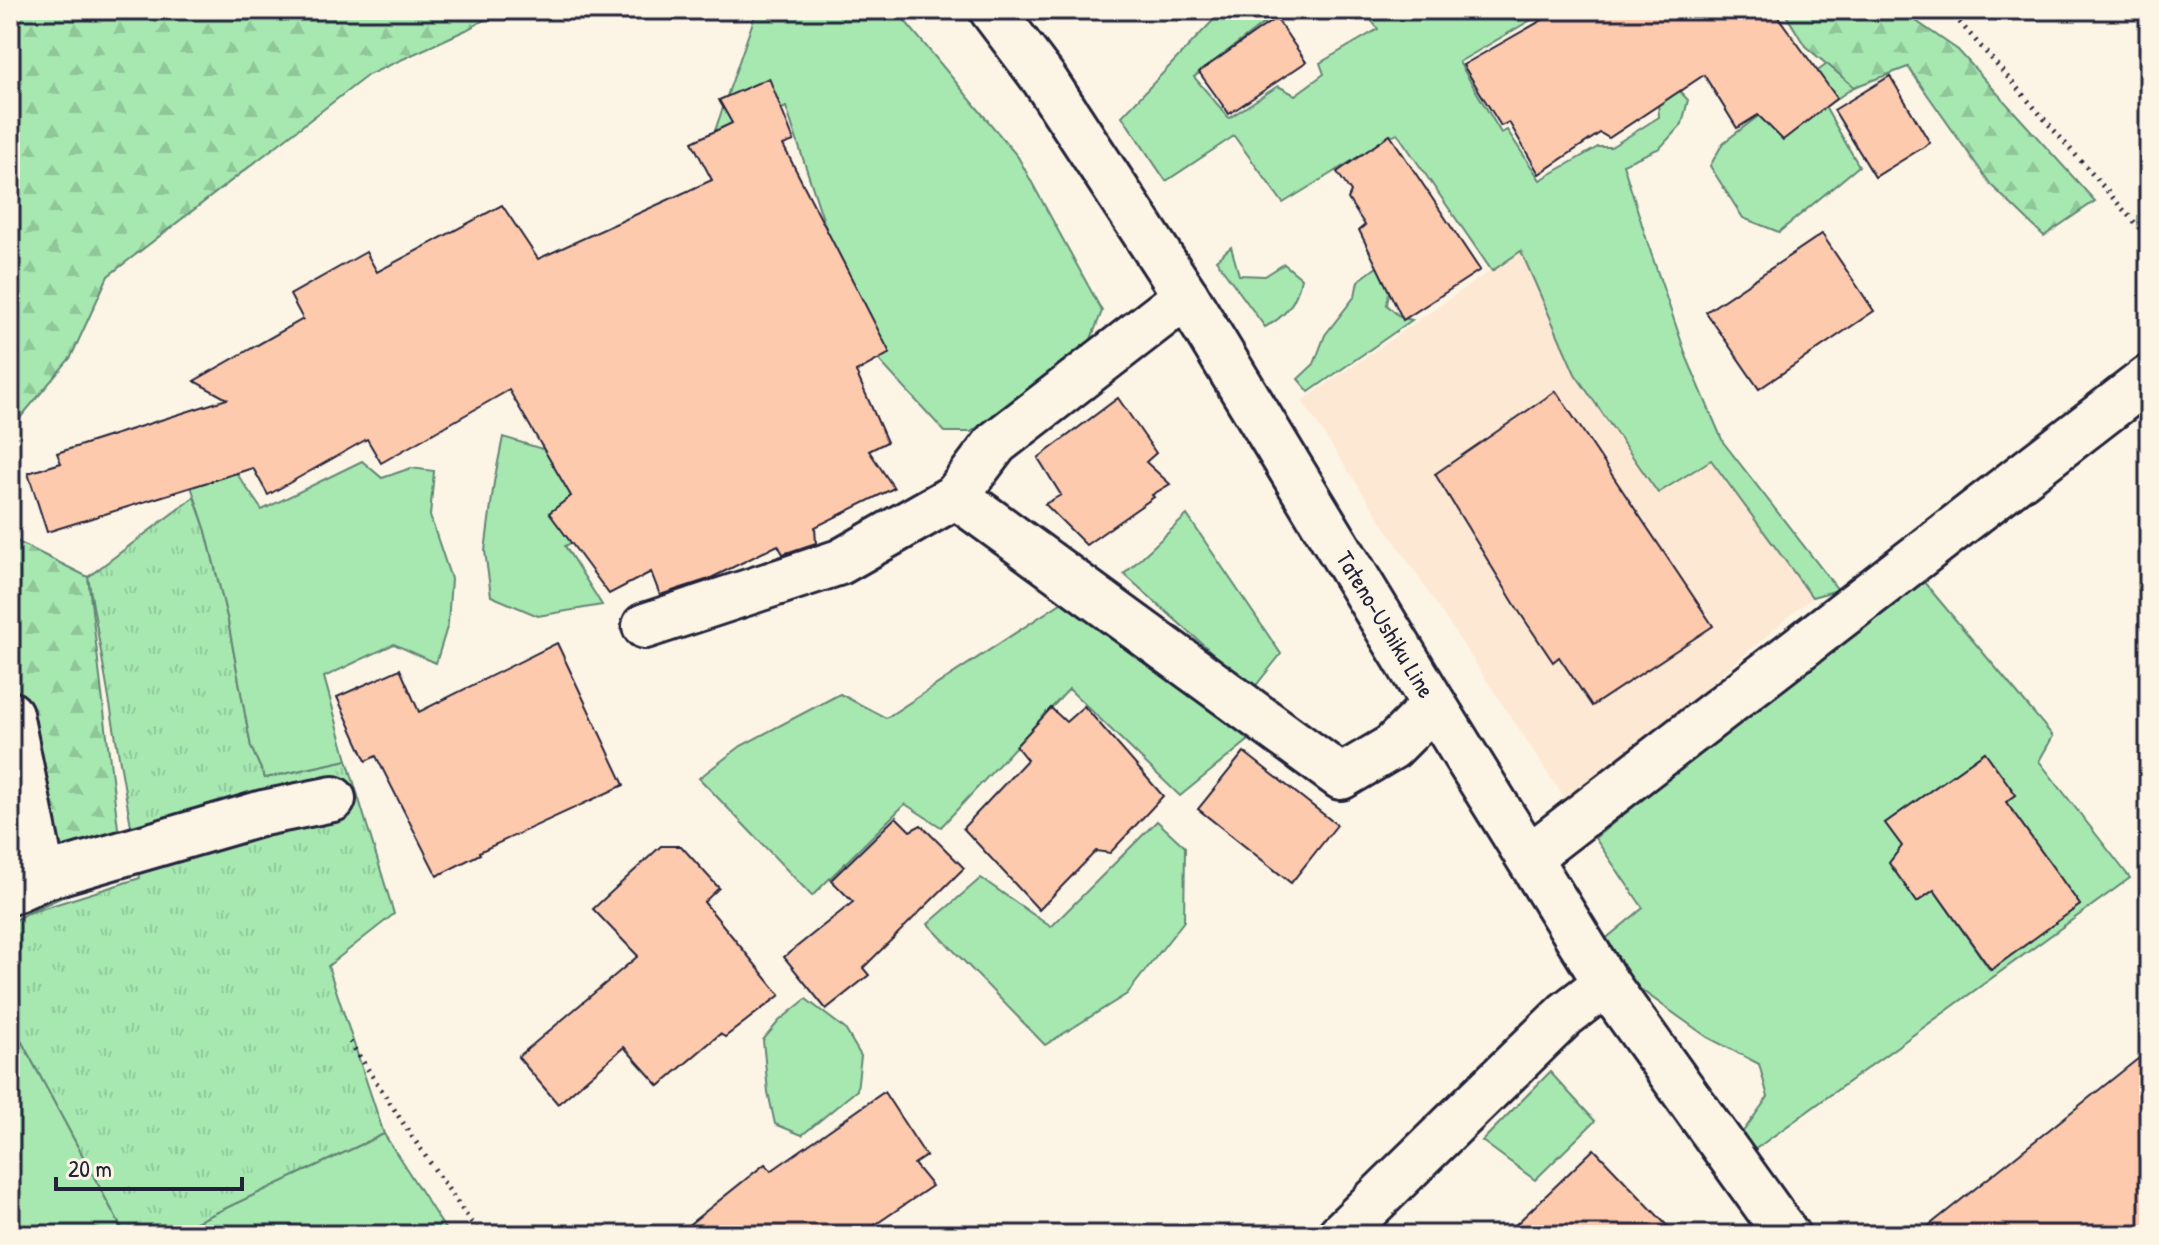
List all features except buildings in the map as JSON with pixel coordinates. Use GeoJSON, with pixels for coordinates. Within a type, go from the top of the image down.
{"type":"FeatureCollection","features":[{"type":"Feature","properties":{"kind":"street","name":"Tateno-Ushiku Line"},"geometry":{"type":"LineString","coordinates":[[992,10],[1044,79],[1186,296],[1606,983],[1787,1235]]}},
{"type":"Feature","properties":{"kind":"street"},"geometry":{"type":"LineString","coordinates":[[645,626],[840,562],[956,496],[996,443],[1186,296]]}},
{"type":"Feature","properties":{"kind":"street"},"geometry":{"type":"LineString","coordinates":[[1529,857],[2149,378]]}},
{"type":"Feature","properties":{"kind":"street"},"geometry":{"type":"LineString","coordinates":[[956,496],[1341,777],[1392,747],[1434,705]]}},
{"type":"Feature","properties":{"kind":"street"},"geometry":{"type":"LineString","coordinates":[[10,714],[26,885],[263,813],[333,799]]}},
{"type":"Feature","properties":{"kind":"street"},"geometry":{"type":"LineString","coordinates":[[1340,1235],[1555,1024],[1606,983]]}},
{"type":"Feature","properties":{"kind":"path"},"geometry":{"type":"LineString","coordinates":[[1949,10],[2149,239]]}},
{"type":"Feature","properties":{"kind":"path"},"geometry":{"type":"LineString","coordinates":[[350,1042],[480,1235]]}},
{"type":"Feature","properties":{"kind":"shaded area"},"geometry":{"type":"Polygon","coordinates":[[[1520,250],[1575,374],[1658,493],[1711,460],[1812,597],[1569,805],[1302,401],[1520,250]]]}},
{"type":"Feature","properties":{"kind":"green space"},"geometry":{"type":"Polygon","coordinates":[[[10,10],[502,10],[368,75],[108,276],[71,357],[10,430],[10,10]]]}},
{"type":"Feature","properties":{"kind":"green space"},"geometry":{"type":"Polygon","coordinates":[[[757,10],[896,10],[1018,157],[1102,311],[1089,344],[971,432],[945,432],[875,356],[847,292],[786,107],[710,145],[757,10]]]}},
{"type":"Feature","properties":{"kind":"green space"},"geometry":{"type":"Polygon","coordinates":[[[1223,10],[1281,10],[1194,77],[1229,118],[1278,86],[1295,95],[1324,74],[1320,63],[1378,29],[1363,10],[1548,10],[1459,62],[1501,133],[1507,130],[1540,180],[1598,147],[1611,147],[1659,117],[1658,103],[1674,85],[1688,100],[1682,124],[1660,148],[1623,164],[1649,247],[1687,358],[1723,442],[1838,590],[1812,597],[1711,460],[1658,493],[1575,374],[1521,251],[1492,271],[1397,133],[1283,203],[1234,136],[1166,181],[1122,116],[1223,10]]]}},
{"type":"Feature","properties":{"kind":"green space"},"geometry":{"type":"Polygon","coordinates":[[[1783,10],[1900,10],[1958,50],[2095,201],[2044,236],[1991,185],[1908,67],[1854,87],[1805,46],[1783,10]]]}},
{"type":"Feature","properties":{"kind":"green space"},"geometry":{"type":"Polygon","coordinates":[[[1827,64],[1854,87],[1825,107],[1859,166],[1779,232],[1743,218],[1710,166],[1723,143],[1827,64]]]}},
{"type":"Feature","properties":{"kind":"green space"},"geometry":{"type":"Polygon","coordinates":[[[1231,247],[1239,275],[1265,276],[1284,264],[1301,278],[1297,294],[1289,307],[1265,327],[1216,260],[1231,247]]]}},
{"type":"Feature","properties":{"kind":"green space"},"geometry":{"type":"Polygon","coordinates":[[[1381,264],[1391,277],[1387,305],[1400,317],[1412,320],[1309,392],[1298,379],[1314,364],[1325,335],[1355,296],[1358,281],[1381,264]]]}},
{"type":"Feature","properties":{"kind":"green space"},"geometry":{"type":"Polygon","coordinates":[[[597,411],[646,502],[565,546],[602,605],[538,616],[491,596],[485,551],[503,437],[542,449],[597,411]]]}},
{"type":"Feature","properties":{"kind":"green space"},"geometry":{"type":"Polygon","coordinates":[[[219,448],[262,510],[362,461],[382,478],[411,468],[434,471],[430,516],[451,579],[448,624],[436,663],[394,644],[324,677],[347,760],[265,778],[251,747],[228,621],[206,531],[186,471],[219,448]]]}},
{"type":"Feature","properties":{"kind":"green space"},"geometry":{"type":"Polygon","coordinates":[[[194,497],[206,531],[228,621],[251,747],[265,778],[347,760],[394,914],[328,966],[384,1134],[169,1235],[125,1235],[10,1020],[10,924],[25,914],[140,878],[88,577],[194,497]]]}},
{"type":"Feature","properties":{"kind":"green space"},"geometry":{"type":"Polygon","coordinates":[[[1187,515],[1281,654],[1253,689],[1124,574],[1187,515]]]}},
{"type":"Feature","properties":{"kind":"green space"},"geometry":{"type":"Polygon","coordinates":[[[10,538],[88,577],[123,870],[25,914],[10,879],[10,538]]]}},
{"type":"Feature","properties":{"kind":"green space"},"geometry":{"type":"Polygon","coordinates":[[[1918,575],[2053,736],[2039,761],[2130,878],[1750,1153],[1737,1140],[1768,1097],[1759,1064],[1707,1037],[1633,984],[1603,941],[1643,908],[1595,838],[1918,575]],[[1985,752],[1885,823],[1902,846],[1889,863],[1917,902],[1934,890],[1990,970],[2080,905],[2006,802],[2016,795],[1985,752]]]}},
{"type":"Feature","properties":{"kind":"green space"},"geometry":{"type":"Polygon","coordinates":[[[1070,597],[1255,735],[1180,796],[1069,689],[941,827],[905,804],[812,896],[699,778],[741,746],[840,694],[886,718],[1070,597]]]}},
{"type":"Feature","properties":{"kind":"green space"},"geometry":{"type":"Polygon","coordinates":[[[1157,821],[1185,847],[1184,921],[1127,994],[1045,1045],[928,924],[981,878],[1051,927],[1157,821]]]}},
{"type":"Feature","properties":{"kind":"green space"},"geometry":{"type":"Polygon","coordinates":[[[806,999],[845,1029],[861,1056],[857,1090],[802,1135],[775,1124],[768,1092],[763,1040],[779,1021],[806,999]]]}},
{"type":"Feature","properties":{"kind":"green space"},"geometry":{"type":"Polygon","coordinates":[[[10,1020],[125,1235],[10,1235],[10,1020]]]}},
{"type":"Feature","properties":{"kind":"green space"},"geometry":{"type":"Polygon","coordinates":[[[1550,1072],[1595,1121],[1535,1180],[1482,1141],[1550,1072]]]}},
{"type":"Feature","properties":{"kind":"green space"},"geometry":{"type":"Polygon","coordinates":[[[384,1134],[449,1235],[169,1235],[384,1134]]]}}]}
